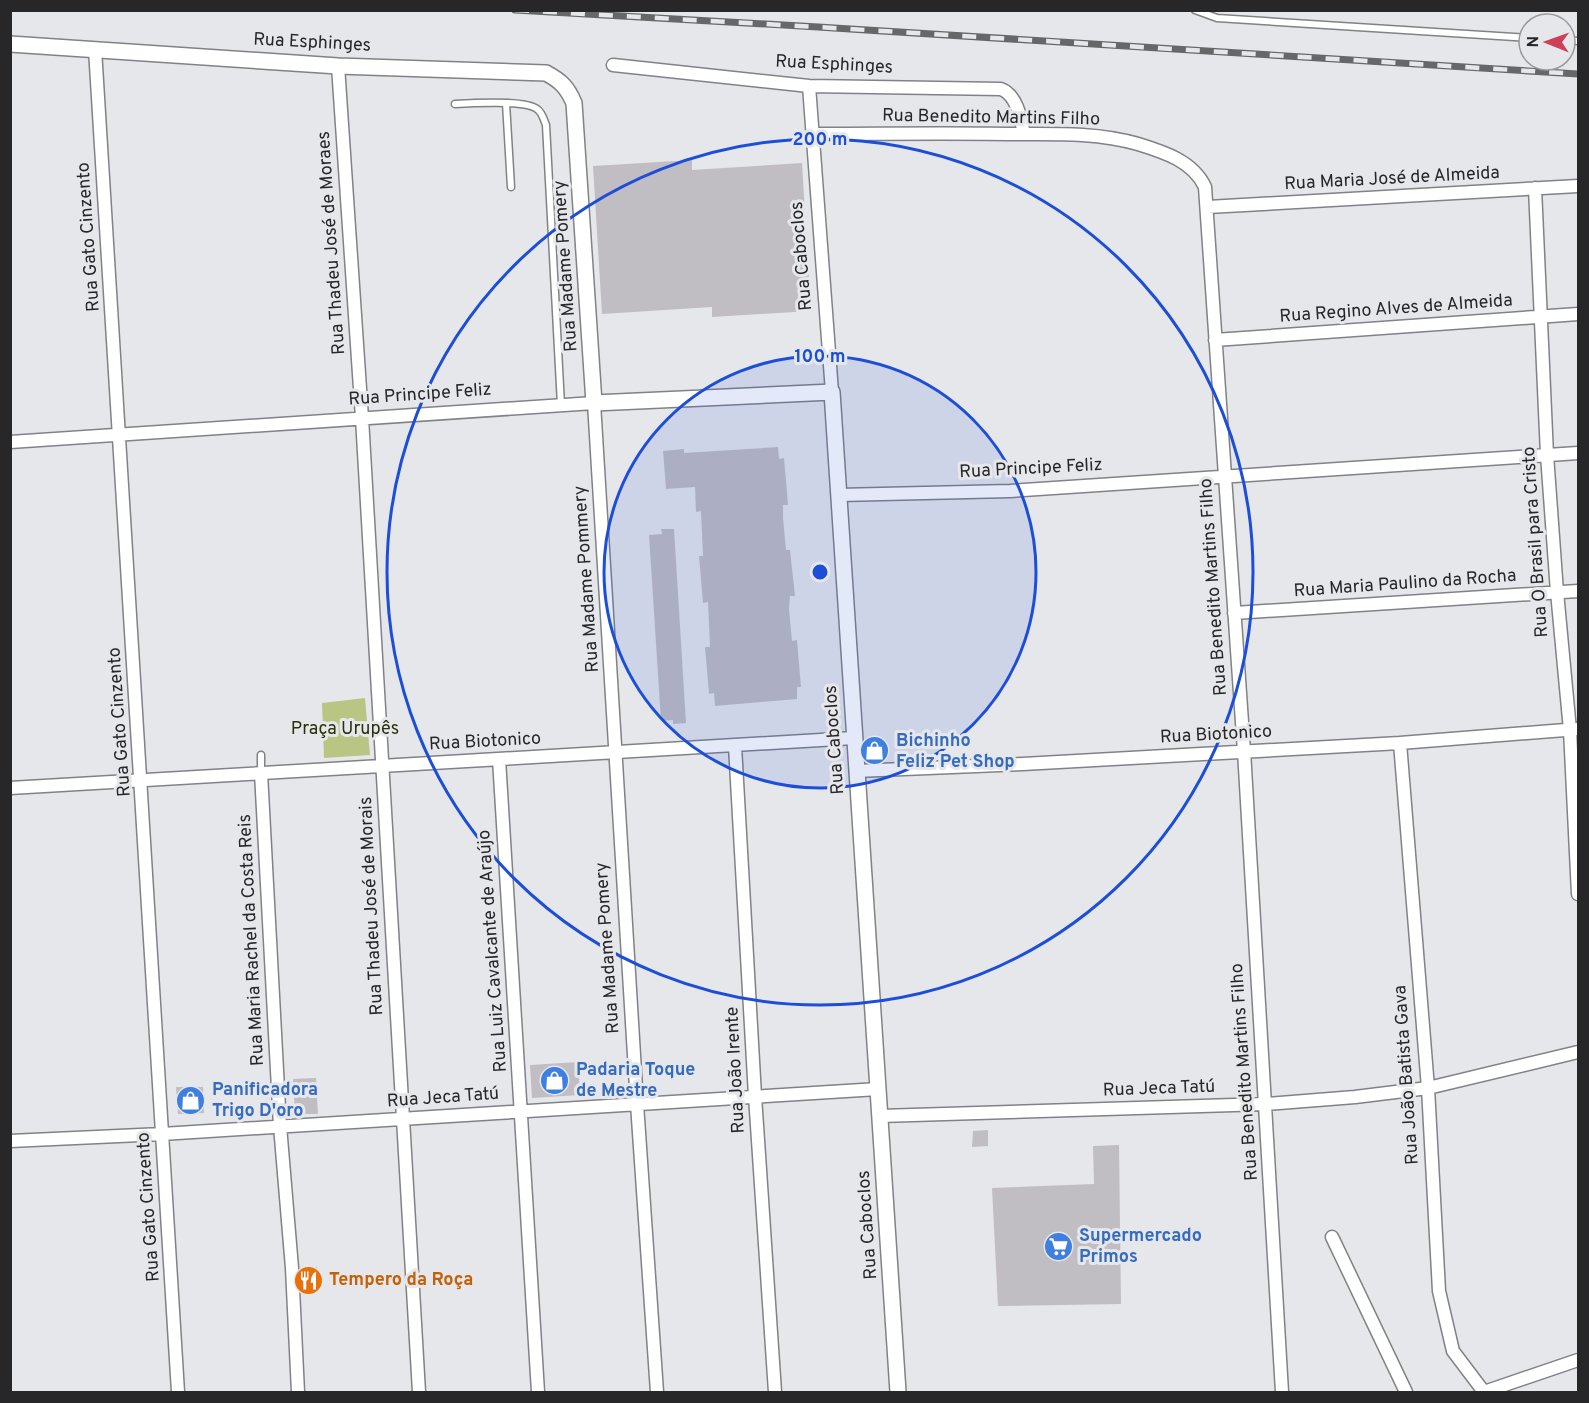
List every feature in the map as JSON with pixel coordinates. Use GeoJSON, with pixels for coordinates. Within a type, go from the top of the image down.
{"type":"FeatureCollection","features":[{"type":"Feature","properties":{"kind":"street","name":"Rua Esphinges"},"geometry":{"type":"LineString","coordinates":[[10,44],[338,66],[546,73],[559,80],[568,89],[574,103],[576,126]]}},
{"type":"Feature","properties":{"kind":"street","name":"Rua Gato Cinzento"},"geometry":{"type":"LineString","coordinates":[[95,49],[142,779],[178,1392]]}},
{"type":"Feature","properties":{"kind":"street","name":"Rua Esphinges"},"geometry":{"type":"LineString","coordinates":[[613,65],[809,86],[1001,89],[1010,94],[1024,134]]}},
{"type":"Feature","properties":{"kind":"street","name":"Rua Thadeu José de Moraes"},"geometry":{"type":"LineString","coordinates":[[338,66],[362,418]]}},
{"type":"Feature","properties":{"kind":"street","name":"Rua Caboclos"},"geometry":{"type":"LineString","coordinates":[[809,86],[832,392],[898,1392]]}},
{"type":"Feature","properties":{"kind":"street","name":"Rua Madame Pomery"},"geometry":{"type":"LineString","coordinates":[[576,126],[594,403]]}},
{"type":"Feature","properties":{"kind":"street","name":"Rua Benedito Martins Filho"},"geometry":{"type":"LineString","coordinates":[[812,134],[1083,135],[1137,144],[1174,157],[1193,169],[1205,187],[1244,751],[1282,1392]]}},
{"type":"Feature","properties":{"kind":"street","name":"Rua Maria José de Almeida"},"geometry":{"type":"LineString","coordinates":[[1208,207],[1578,186]]}},
{"type":"Feature","properties":{"kind":"street","name":"Rua O Brasil para Cristo"},"geometry":{"type":"LineString","coordinates":[[1535,188],[1547,454],[1557,592],[1574,729],[1578,894]]}},
{"type":"Feature","properties":{"kind":"street","name":"Rua Regino Alves de Almeida"},"geometry":{"type":"LineString","coordinates":[[1215,340],[1578,314]]}},
{"type":"Feature","properties":{"kind":"street","name":"Rua Principe Feliz"},"geometry":{"type":"LineString","coordinates":[[10,442],[561,405],[832,392]]}},
{"type":"Feature","properties":{"kind":"street","name":"Rua Madame Pommery"},"geometry":{"type":"LineString","coordinates":[[594,403],[616,753]]}},
{"type":"Feature","properties":{"kind":"street","name":"Rua Thadeu José de Morais"},"geometry":{"type":"LineString","coordinates":[[362,418],[419,1392]]}},
{"type":"Feature","properties":{"kind":"street","name":"Rua Principe Feliz"},"geometry":{"type":"LineString","coordinates":[[839,495],[1010,491],[1578,453]]}},
{"type":"Feature","properties":{"kind":"street","name":"Rua Maria Paulino da Rocha"},"geometry":{"type":"LineString","coordinates":[[1234,613],[1578,591]]}},
{"type":"Feature","properties":{"kind":"street","name":"Rua Biotonico"},"geometry":{"type":"LineString","coordinates":[[856,771],[1400,743],[1574,729]]}},
{"type":"Feature","properties":{"kind":"street","name":"Rua Biotonico"},"geometry":{"type":"LineString","coordinates":[[10,788],[854,738]]}},
{"type":"Feature","properties":{"kind":"street","name":"Rua João Batista Gava"},"geometry":{"type":"LineString","coordinates":[[1400,743],[1428,1088],[1439,1291],[1453,1351],[1484,1392]]}},
{"type":"Feature","properties":{"kind":"street","name":"Rua João Irente"},"geometry":{"type":"LineString","coordinates":[[735,746],[775,1392]]}},
{"type":"Feature","properties":{"kind":"street","name":"Rua Madame Pomery"},"geometry":{"type":"LineString","coordinates":[[616,753],[657,1392]]}},
{"type":"Feature","properties":{"kind":"street","name":"Rua Luiz Cavalcante de Araújo"},"geometry":{"type":"LineString","coordinates":[[499,759],[538,1392]]}},
{"type":"Feature","properties":{"kind":"street","name":"Rua Maria Rachel da Costa Reis"},"geometry":{"type":"LineString","coordinates":[[261,773],[280,1126],[292,1269],[298,1392]]}},
{"type":"Feature","properties":{"kind":"street","name":"Rua Jeca Tatú"},"geometry":{"type":"LineString","coordinates":[[880,1116],[1266,1104],[1355,1097],[1428,1088],[1578,1052]]}},
{"type":"Feature","properties":{"kind":"street","name":"Rua Jeca Tatú"},"geometry":{"type":"LineString","coordinates":[[10,1141],[162,1134],[878,1089]]}},
{"type":"Feature","properties":{"kind":"street"},"geometry":{"type":"LineString","coordinates":[[1332,1237],[1406,1392]]}},
{"type":"Feature","properties":{"kind":"street"},"geometry":{"type":"LineString","coordinates":[[1484,1392],[1578,1360]]}},
{"type":"Feature","properties":{"kind":"lane"},"geometry":{"type":"LineString","coordinates":[[1195,10],[1217,18],[1517,37]]}},
{"type":"Feature","properties":{"kind":"lane"},"geometry":{"type":"LineString","coordinates":[[506,103],[511,187]]}},
{"type":"Feature","properties":{"kind":"lane"},"geometry":{"type":"LineString","coordinates":[[455,104],[506,103],[536,108],[546,125],[561,405]]}},
{"type":"Feature","properties":{"kind":"lane"},"geometry":{"type":"LineString","coordinates":[[261,755],[261,773]]}},
{"type":"Feature","properties":{"kind":"green space","name":"Praça Urupês"},"geometry":{"type":"Polygon","coordinates":[[[365,698],[370,755],[324,758],[322,703],[365,698]]]}},
{"type":"Feature","properties":{"kind":"building"},"geometry":{"type":"Polygon","coordinates":[[[692,160],[692,170],[802,163],[811,311],[712,317],[712,307],[602,314],[593,166],[692,160]]]}},
{"type":"Feature","properties":{"kind":"building"},"geometry":{"type":"Polygon","coordinates":[[[778,447],[779,459],[784,458],[788,505],[783,505],[783,518],[786,550],[790,550],[795,596],[790,596],[789,609],[792,641],[797,640],[801,687],[797,687],[797,699],[715,706],[714,693],[709,694],[705,647],[710,647],[708,602],[703,603],[699,556],[703,556],[701,511],[696,512],[695,487],[666,489],[663,451],[684,449],[684,453],[778,447]]]}},
{"type":"Feature","properties":{"kind":"building"},"geometry":{"type":"Polygon","coordinates":[[[661,529],[674,529],[686,723],[673,724],[673,720],[661,721],[649,535],[662,534],[661,529]]]}},
{"type":"Feature","properties":{"kind":"building","name":"Padaria Toque de Mestre"},"geometry":{"type":"Polygon","coordinates":[[[578,1062],[580,1095],[532,1098],[530,1065],[578,1062]]]}},
{"type":"Feature","properties":{"kind":"building"},"geometry":{"type":"Polygon","coordinates":[[[316,1078],[318,1114],[295,1114],[293,1079],[316,1078]]]}},
{"type":"Feature","properties":{"kind":"building","name":"Panificadora Trigo D'oro"},"geometry":{"type":"Polygon","coordinates":[[[176,1087],[203,1087],[204,1113],[178,1114],[176,1087]]]}},
{"type":"Feature","properties":{"kind":"building"},"geometry":{"type":"Polygon","coordinates":[[[988,1130],[988,1146],[972,1147],[973,1131],[988,1130]]]}},
{"type":"Feature","properties":{"kind":"building","name":"Supermercado Primos"},"geometry":{"type":"Polygon","coordinates":[[[1119,1145],[1121,1304],[998,1306],[992,1188],[1094,1184],[1093,1146],[1119,1145]]]}},
{"type":"Feature","properties":{"kind":"building","name":"Tempero da Roça"},"geometry":{"type":"Polygon","coordinates":[[[317,1267],[319,1290],[301,1291],[300,1269],[317,1267]]]}},
{"type":"Feature","properties":{"kind":"railway"},"geometry":{"type":"LineString","coordinates":[[515,10],[1578,74]]}},
{"type":"Feature","properties":{"kind":"place","name":"Bichinho Feliz Pet Shop"},"geometry":{"type":"Point","coordinates":[875,751]}},
{"type":"Feature","properties":{"kind":"place","name":"Padaria Toque de Mestre"},"geometry":{"type":"Point","coordinates":[555,1080]}},
{"type":"Feature","properties":{"kind":"place","name":"Panificadora Trigo D'oro"},"geometry":{"type":"Point","coordinates":[191,1100]}},
{"type":"Feature","properties":{"kind":"place","name":"Supermercado Primos"},"geometry":{"type":"Point","coordinates":[1058,1246]}},
{"type":"Feature","properties":{"kind":"place","name":"Tempero da Roça"},"geometry":{"type":"Point","coordinates":[308,1280]}}]}
